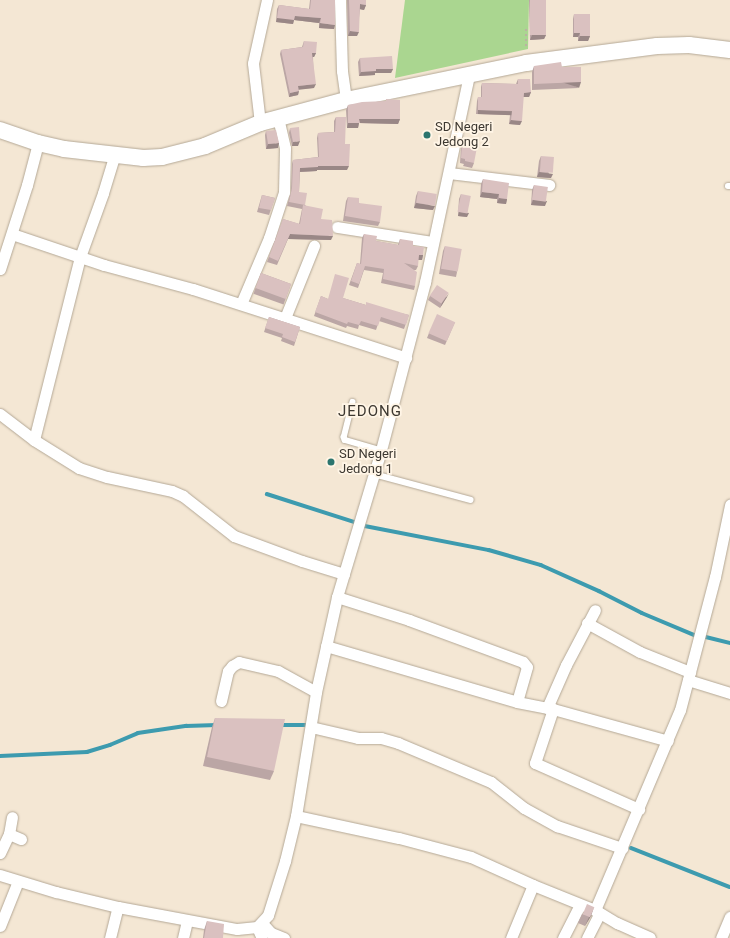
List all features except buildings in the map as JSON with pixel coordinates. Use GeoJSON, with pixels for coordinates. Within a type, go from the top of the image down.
{"type":"FeatureCollection","features":[{"type":"Feature","properties":{"kind":"street"},"geometry":{"type":"LineString","coordinates":[[260,123],[253,63],[266,0]]}},
{"type":"Feature","properties":{"kind":"street"},"geometry":{"type":"LineString","coordinates":[[340,0],[340,50],[346,100]]}},
{"type":"Feature","properties":{"kind":"street"},"geometry":{"type":"LineString","coordinates":[[0,130],[64,150],[114,156],[143,158],[162,157],[181,154],[213,143],[260,123],[346,100],[526,63],[657,46],[689,45],[730,50]]}},
{"type":"Feature","properties":{"kind":"street"},"geometry":{"type":"LineString","coordinates":[[0,874],[18,881],[118,907],[237,929],[260,925],[268,916],[285,861],[296,816],[316,692],[337,597],[381,450],[406,358],[425,282],[469,75]]}},
{"type":"Feature","properties":{"kind":"street"},"geometry":{"type":"LineString","coordinates":[[241,304],[269,238],[284,192],[285,148],[278,118]]}},
{"type":"Feature","properties":{"kind":"street"},"geometry":{"type":"LineString","coordinates":[[0,269],[12,234],[38,143]]}},
{"type":"Feature","properties":{"kind":"street"},"geometry":{"type":"LineString","coordinates":[[34,440],[53,370],[80,257],[103,194],[114,156]]}},
{"type":"Feature","properties":{"kind":"street"},"geometry":{"type":"LineString","coordinates":[[449,173],[549,185]]}},
{"type":"Feature","properties":{"kind":"street"},"geometry":{"type":"LineString","coordinates":[[337,227],[433,242]]}},
{"type":"Feature","properties":{"kind":"street"},"geometry":{"type":"LineString","coordinates":[[12,234],[80,257],[241,304],[406,358]]}},
{"type":"Feature","properties":{"kind":"street"},"geometry":{"type":"LineString","coordinates":[[285,318],[314,246]]}},
{"type":"Feature","properties":{"kind":"street"},"geometry":{"type":"LineString","coordinates":[[0,414],[34,440],[80,468],[118,480],[172,491],[183,496],[234,536],[302,561],[344,574]]}},
{"type":"Feature","properties":{"kind":"street"},"geometry":{"type":"LineString","coordinates":[[587,938],[622,848],[668,742],[680,710],[715,577],[730,505]]}},
{"type":"Feature","properties":{"kind":"street"},"geometry":{"type":"LineString","coordinates":[[337,597],[409,620],[523,662],[527,667],[517,702]]}},
{"type":"Feature","properties":{"kind":"street"},"geometry":{"type":"LineString","coordinates":[[595,610],[587,623],[550,709],[535,763],[639,809]]}},
{"type":"Feature","properties":{"kind":"street"},"geometry":{"type":"LineString","coordinates":[[587,623],[640,652],[689,676],[730,692]]}},
{"type":"Feature","properties":{"kind":"street"},"geometry":{"type":"LineString","coordinates":[[326,646],[517,702],[550,709],[668,742]]}},
{"type":"Feature","properties":{"kind":"street"},"geometry":{"type":"LineString","coordinates":[[220,701],[228,671],[232,666],[239,662],[278,671],[316,692]]}},
{"type":"Feature","properties":{"kind":"street"},"geometry":{"type":"LineString","coordinates":[[311,727],[358,738],[381,738],[398,743],[491,782],[524,808],[557,826],[622,848]]}},
{"type":"Feature","properties":{"kind":"street"},"geometry":{"type":"LineString","coordinates":[[296,816],[399,838],[471,857],[597,912],[650,938]]}},
{"type":"Feature","properties":{"kind":"street"},"geometry":{"type":"LineString","coordinates":[[0,853],[9,834],[12,817]]}},
{"type":"Feature","properties":{"kind":"street"},"geometry":{"type":"LineString","coordinates":[[9,834],[21,839]]}},
{"type":"Feature","properties":{"kind":"street"},"geometry":{"type":"LineString","coordinates":[[0,926],[18,881]]}},
{"type":"Feature","properties":{"kind":"street"},"geometry":{"type":"LineString","coordinates":[[511,938],[533,885]]}},
{"type":"Feature","properties":{"kind":"street"},"geometry":{"type":"LineString","coordinates":[[563,938],[580,905]]}},
{"type":"Feature","properties":{"kind":"street"},"geometry":{"type":"LineString","coordinates":[[110,938],[118,907]]}},
{"type":"Feature","properties":{"kind":"street"},"geometry":{"type":"LineString","coordinates":[[721,938],[730,917]]}},
{"type":"Feature","properties":{"kind":"street"},"geometry":{"type":"LineString","coordinates":[[183,938],[187,920]]}},
{"type":"Feature","properties":{"kind":"street"},"geometry":{"type":"LineString","coordinates":[[260,925],[262,938]]}},
{"type":"Feature","properties":{"kind":"street"},"geometry":{"type":"LineString","coordinates":[[260,925],[284,938]]}},
{"type":"Feature","properties":{"kind":"lane"},"geometry":{"type":"LineString","coordinates":[[353,402],[344,437],[346,440],[381,450]]}},
{"type":"Feature","properties":{"kind":"lane"},"geometry":{"type":"LineString","coordinates":[[374,474],[471,500]]}},
{"type":"Feature","properties":{"kind":"path"},"geometry":{"type":"LineString","coordinates":[[526,29],[526,63]]}},
{"type":"Feature","properties":{"kind":"green space"},"geometry":{"type":"Polygon","coordinates":[[[405,0],[529,0],[528,49],[395,78],[405,0]]]}},
{"type":"Feature","properties":{"kind":"waterway"},"geometry":{"type":"LineString","coordinates":[[267,494],[354,522]]}},
{"type":"Feature","properties":{"kind":"waterway"},"geometry":{"type":"LineString","coordinates":[[365,526],[489,550],[541,565],[599,591],[642,613],[694,635]]}},
{"type":"Feature","properties":{"kind":"waterway"},"geometry":{"type":"LineString","coordinates":[[706,637],[730,643]]}},
{"type":"Feature","properties":{"kind":"waterway"},"geometry":{"type":"LineString","coordinates":[[0,756],[87,752],[110,745],[138,733],[186,726],[217,725]]}},
{"type":"Feature","properties":{"kind":"waterway"},"geometry":{"type":"LineString","coordinates":[[281,725],[305,725]]}},
{"type":"Feature","properties":{"kind":"waterway"},"geometry":{"type":"LineString","coordinates":[[631,848],[730,887]]}},
{"type":"Feature","properties":{"kind":"place","name":"SD Negeri Jedong 2"},"geometry":{"type":"Point","coordinates":[427,135]}},
{"type":"Feature","properties":{"kind":"place","name":"SD Negeri Jedong 1"},"geometry":{"type":"Point","coordinates":[331,462]}},
{"type":"Feature","properties":{"kind":"district","name":"JEDONG"},"geometry":{"type":"Point","coordinates":[370,412]}}]}
